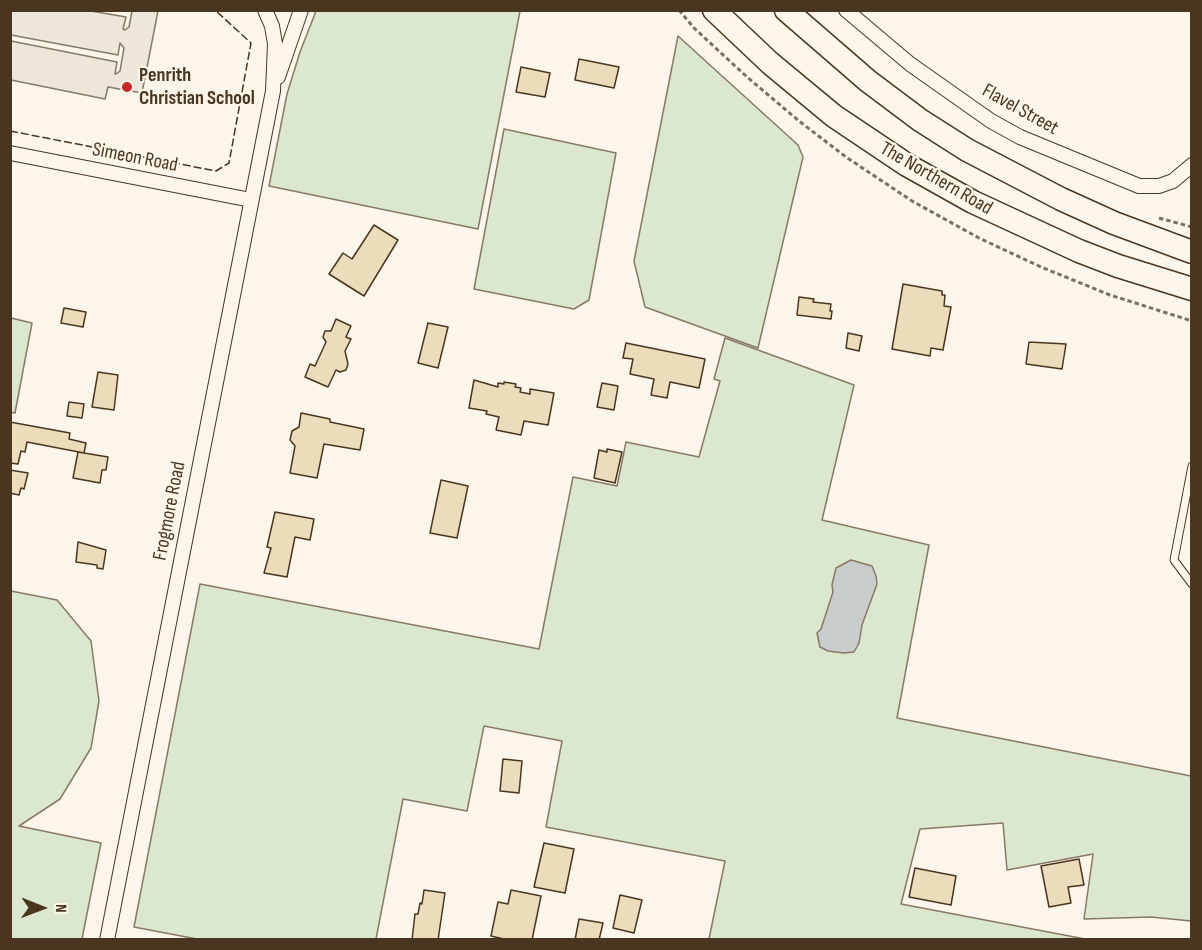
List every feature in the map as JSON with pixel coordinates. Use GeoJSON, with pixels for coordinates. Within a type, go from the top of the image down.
{"type":"FeatureCollection","features":[{"type":"Feature","properties":{"kind":"highway","name":"The Northern Road"},"geometry":{"type":"LineString","coordinates":[[714,10],[770,63],[834,116],[907,165],[974,202],[1079,251],[1191,289]]}},
{"type":"Feature","properties":{"kind":"highway","name":"The Northern Road"},"geometry":{"type":"LineString","coordinates":[[786,10],[868,81],[920,120],[967,150],[1061,199],[1114,223],[1191,252]]}},
{"type":"Feature","properties":{"kind":"street","name":"Frogmore Road"},"geometry":{"type":"LineString","coordinates":[[265,10],[272,26],[275,44],[273,91]]}},
{"type":"Feature","properties":{"kind":"street","name":"Frogmore Road"},"geometry":{"type":"LineString","coordinates":[[108,939],[273,91],[301,10]]}},
{"type":"Feature","properties":{"kind":"street","name":"Flavel Street"},"geometry":{"type":"LineString","coordinates":[[846,10],[910,64],[991,121],[1020,137],[1139,186],[1159,186],[1173,181],[1191,165]]}},
{"type":"Feature","properties":{"kind":"street","name":"Simeon Road"},"geometry":{"type":"LineString","coordinates":[[10,153],[251,200]]}},
{"type":"Feature","properties":{"kind":"lane"},"geometry":{"type":"LineString","coordinates":[[1191,466],[1174,560],[1191,584]]}},
{"type":"Feature","properties":{"kind":"green space"},"geometry":{"type":"Polygon","coordinates":[[[316,11],[520,11],[478,229],[269,186],[287,94],[316,11]]]}},
{"type":"Feature","properties":{"kind":"green space"},"geometry":{"type":"Polygon","coordinates":[[[678,36],[798,145],[803,157],[758,348],[645,307],[634,261],[678,36]]]}},
{"type":"Feature","properties":{"kind":"green space"},"geometry":{"type":"Polygon","coordinates":[[[504,129],[616,153],[589,300],[574,309],[474,289],[504,129]]]}},
{"type":"Feature","properties":{"kind":"green space"},"geometry":{"type":"Polygon","coordinates":[[[11,318],[32,323],[15,413],[10,412],[11,318]]]}},
{"type":"Feature","properties":{"kind":"green space"},"geometry":{"type":"Polygon","coordinates":[[[725,338],[854,385],[822,520],[929,545],[897,718],[1191,776],[1191,921],[1151,917],[1084,919],[1093,854],[1007,870],[1003,823],[920,829],[901,904],[1085,939],[709,939],[725,861],[546,827],[562,741],[484,726],[467,811],[403,799],[376,939],[197,939],[134,927],[200,584],[539,649],[573,477],[617,486],[626,442],[699,457],[720,381],[714,379],[725,338]]]}},
{"type":"Feature","properties":{"kind":"green space"},"geometry":{"type":"Polygon","coordinates":[[[11,591],[57,600],[91,641],[99,701],[91,748],[60,799],[19,826],[101,843],[82,939],[11,939],[11,591]]]}},
{"type":"Feature","properties":{"kind":"shaded area"},"geometry":{"type":"Polygon","coordinates":[[[11,10],[91,11],[126,17],[123,29],[125,30],[129,27],[132,11],[158,11],[142,93],[108,87],[105,99],[11,80],[11,41],[117,62],[115,74],[120,71],[124,48],[120,43],[118,55],[11,35],[11,10]]]}},
{"type":"Feature","properties":{"kind":"shaded area"},"geometry":{"type":"Polygon","coordinates":[[[851,560],[872,566],[877,584],[862,625],[859,643],[854,652],[828,651],[820,647],[817,633],[821,629],[833,592],[832,585],[836,568],[851,560]]]}},
{"type":"Feature","properties":{"kind":"building"},"geometry":{"type":"Polygon","coordinates":[[[579,59],[619,67],[614,88],[575,80],[579,59]]]}},
{"type":"Feature","properties":{"kind":"building"},"geometry":{"type":"Polygon","coordinates":[[[521,67],[550,73],[545,97],[516,92],[521,67]]]}},
{"type":"Feature","properties":{"kind":"building"},"geometry":{"type":"Polygon","coordinates":[[[374,225],[398,240],[364,296],[329,274],[343,253],[352,259],[374,225]]]}},
{"type":"Feature","properties":{"kind":"building"},"geometry":{"type":"Polygon","coordinates":[[[903,284],[942,291],[942,295],[945,295],[944,306],[951,307],[943,350],[931,348],[930,356],[892,349],[903,284]]]}},
{"type":"Feature","properties":{"kind":"building"},"geometry":{"type":"Polygon","coordinates":[[[799,297],[814,299],[813,302],[831,304],[831,319],[797,315],[799,297]]]}},
{"type":"Feature","properties":{"kind":"building"},"geometry":{"type":"Polygon","coordinates":[[[64,308],[86,312],[83,327],[61,323],[64,308]]]}},
{"type":"Feature","properties":{"kind":"building"},"geometry":{"type":"Polygon","coordinates":[[[336,319],[351,326],[346,337],[351,339],[345,351],[348,364],[346,370],[340,372],[336,370],[328,387],[305,377],[310,364],[315,366],[326,342],[323,337],[325,331],[331,331],[336,319]]]}},
{"type":"Feature","properties":{"kind":"building"},"geometry":{"type":"Polygon","coordinates":[[[428,323],[448,327],[438,368],[418,363],[428,323]]]}},
{"type":"Feature","properties":{"kind":"building"},"geometry":{"type":"Polygon","coordinates":[[[848,333],[862,336],[859,351],[846,348],[848,333]]]}},
{"type":"Feature","properties":{"kind":"building"},"geometry":{"type":"Polygon","coordinates":[[[1029,342],[1066,344],[1062,369],[1026,364],[1029,342]]]}},
{"type":"Feature","properties":{"kind":"building"},"geometry":{"type":"Polygon","coordinates":[[[626,343],[705,359],[699,388],[670,382],[667,398],[651,395],[654,379],[630,374],[633,359],[623,358],[626,343]]]}},
{"type":"Feature","properties":{"kind":"building"},"geometry":{"type":"Polygon","coordinates":[[[98,372],[118,375],[114,410],[92,407],[98,372]]]}},
{"type":"Feature","properties":{"kind":"building"},"geometry":{"type":"Polygon","coordinates":[[[474,380],[498,387],[498,383],[504,384],[504,382],[516,384],[515,387],[521,388],[520,392],[530,394],[530,389],[554,393],[548,425],[524,421],[521,435],[496,430],[499,417],[486,414],[487,411],[469,408],[474,380]]]}},
{"type":"Feature","properties":{"kind":"building"},"geometry":{"type":"Polygon","coordinates":[[[602,383],[618,386],[614,410],[597,407],[602,383]]]}},
{"type":"Feature","properties":{"kind":"building"},"geometry":{"type":"Polygon","coordinates":[[[69,402],[84,404],[82,418],[67,416],[69,402]]]}},
{"type":"Feature","properties":{"kind":"building"},"geometry":{"type":"Polygon","coordinates":[[[301,413],[364,429],[360,450],[324,444],[317,478],[290,473],[295,446],[290,440],[292,431],[299,427],[301,413]]]}},
{"type":"Feature","properties":{"kind":"building"},"geometry":{"type":"Polygon","coordinates":[[[10,422],[70,433],[69,439],[86,443],[84,453],[27,442],[25,452],[21,451],[18,464],[10,463],[10,422]]]}},
{"type":"Feature","properties":{"kind":"building"},"geometry":{"type":"Polygon","coordinates":[[[607,449],[622,452],[615,483],[594,478],[599,450],[607,452],[607,449]]]}},
{"type":"Feature","properties":{"kind":"building"},"geometry":{"type":"Polygon","coordinates":[[[78,452],[108,457],[106,470],[102,470],[100,483],[73,478],[78,452]]]}},
{"type":"Feature","properties":{"kind":"building"},"geometry":{"type":"Polygon","coordinates":[[[10,470],[28,473],[24,489],[21,488],[19,495],[10,493],[10,470]]]}},
{"type":"Feature","properties":{"kind":"building"},"geometry":{"type":"Polygon","coordinates":[[[441,480],[468,486],[457,538],[430,533],[441,480]]]}},
{"type":"Feature","properties":{"kind":"building"},"geometry":{"type":"Polygon","coordinates":[[[275,512],[314,519],[310,540],[295,537],[287,577],[264,573],[271,548],[267,547],[275,512]]]}},
{"type":"Feature","properties":{"kind":"building"},"geometry":{"type":"Polygon","coordinates":[[[78,542],[106,550],[103,569],[97,568],[97,565],[76,562],[78,542]]]}},
{"type":"Feature","properties":{"kind":"building"},"geometry":{"type":"Polygon","coordinates":[[[503,759],[522,761],[519,793],[500,791],[503,759]]]}},
{"type":"Feature","properties":{"kind":"building"},"geometry":{"type":"Polygon","coordinates":[[[544,843],[574,849],[565,893],[534,887],[544,843]]]}},
{"type":"Feature","properties":{"kind":"building"},"geometry":{"type":"Polygon","coordinates":[[[1079,859],[1084,885],[1068,887],[1071,903],[1049,907],[1041,866],[1079,859]]]}},
{"type":"Feature","properties":{"kind":"building"},"geometry":{"type":"Polygon","coordinates":[[[915,868],[956,876],[951,905],[909,897],[915,868]]]}},
{"type":"Feature","properties":{"kind":"building"},"geometry":{"type":"Polygon","coordinates":[[[424,890],[445,893],[438,940],[412,940],[415,914],[418,914],[420,903],[422,904],[424,890]]]}},
{"type":"Feature","properties":{"kind":"building"},"geometry":{"type":"Polygon","coordinates":[[[511,890],[541,896],[532,940],[508,940],[491,936],[498,902],[508,904],[511,890]]]}},
{"type":"Feature","properties":{"kind":"building"},"geometry":{"type":"Polygon","coordinates":[[[620,895],[642,900],[634,933],[613,928],[620,895]]]}},
{"type":"Feature","properties":{"kind":"building"},"geometry":{"type":"Polygon","coordinates":[[[579,919],[603,923],[599,940],[575,940],[579,919]]]}},
{"type":"Feature","properties":{"kind":"fence"},"geometry":{"type":"LineString","coordinates":[[10,131],[216,171],[229,163],[251,43],[215,10]]}},
{"type":"Feature","properties":{"kind":"place","name":"Penrith Christian School"},"geometry":{"type":"Point","coordinates":[127,87]}}]}
